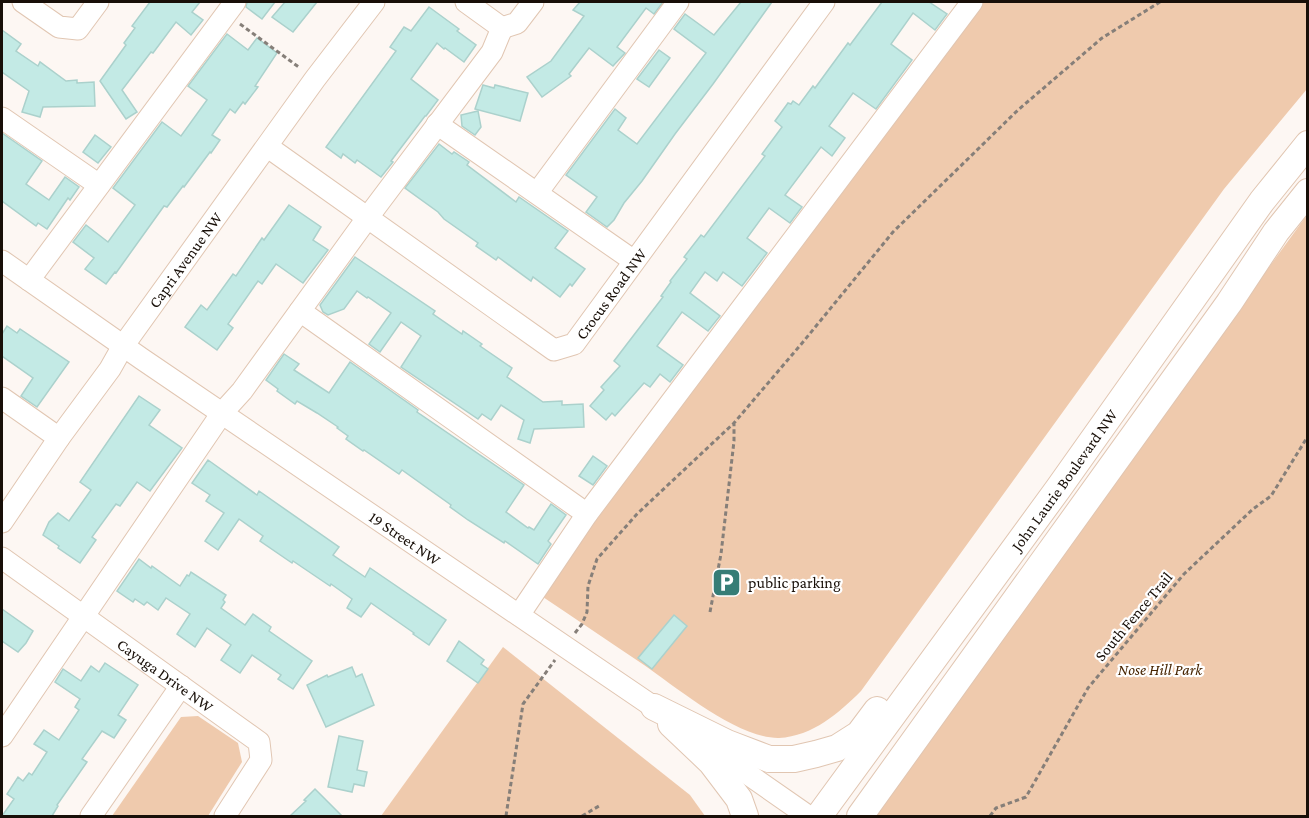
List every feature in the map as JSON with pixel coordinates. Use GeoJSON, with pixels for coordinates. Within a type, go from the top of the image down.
{"type":"FeatureCollection","features":[{"type":"Feature","properties":{"kind":"main road","name":"John Laurie Boulevard NW"},"geometry":{"type":"LineString","coordinates":[[819,816],[1058,489],[1262,201],[1308,144]]}},
{"type":"Feature","properties":{"kind":"main road","name":"John Laurie Boulevard NW"},"geometry":{"type":"LineString","coordinates":[[860,816],[1229,303],[1276,232],[1308,192]]}},
{"type":"Feature","properties":{"kind":"main road"},"geometry":{"type":"LineString","coordinates":[[654,707],[727,743],[769,759],[794,759],[837,748],[859,734],[1004,547],[1058,489]]}},
{"type":"Feature","properties":{"kind":"main road"},"geometry":{"type":"LineString","coordinates":[[654,707],[711,762],[739,799],[745,816]]}},
{"type":"Feature","properties":{"kind":"street"},"geometry":{"type":"LineString","coordinates":[[23,2],[59,27],[78,29],[98,2]]}},
{"type":"Feature","properties":{"kind":"street","name":"Capri Avenue NW"},"geometry":{"type":"LineString","coordinates":[[2,522],[59,438],[110,369],[123,346],[315,79],[374,2]]}},
{"type":"Feature","properties":{"kind":"street"},"geometry":{"type":"LineString","coordinates":[[466,2],[502,28]]}},
{"type":"Feature","properties":{"kind":"street"},"geometry":{"type":"LineString","coordinates":[[2,736],[222,413],[242,391],[368,217],[492,52],[502,28],[517,23],[533,2]]}},
{"type":"Feature","properties":{"kind":"street"},"geometry":{"type":"LineString","coordinates":[[537,193],[678,2]]}},
{"type":"Feature","properties":{"kind":"street","name":"Crocus Road NW"},"geometry":{"type":"LineString","coordinates":[[267,147],[554,350],[574,344],[824,2]]}},
{"type":"Feature","properties":{"kind":"street"},"geometry":{"type":"LineString","coordinates":[[519,615],[587,514],[972,2]]}},
{"type":"Feature","properties":{"kind":"street"},"geometry":{"type":"LineString","coordinates":[[29,280],[231,8]]}},
{"type":"Feature","properties":{"kind":"street"},"geometry":{"type":"LineString","coordinates":[[2,118],[99,185]]}},
{"type":"Feature","properties":{"kind":"street"},"geometry":{"type":"LineString","coordinates":[[437,124],[634,261]]}},
{"type":"Feature","properties":{"kind":"street","name":"19 Street NW"},"geometry":{"type":"LineString","coordinates":[[2,261],[123,346],[654,707],[808,816]]}},
{"type":"Feature","properties":{"kind":"street"},"geometry":{"type":"LineString","coordinates":[[300,311],[587,514]]}},
{"type":"Feature","properties":{"kind":"street"},"geometry":{"type":"LineString","coordinates":[[2,398],[59,438]]}},
{"type":"Feature","properties":{"kind":"street","name":"Cayuga Drive NW"},"geometry":{"type":"LineString","coordinates":[[2,558],[259,742],[261,760],[225,816]]}},
{"type":"Feature","properties":{"kind":"street"},"geometry":{"type":"LineString","coordinates":[[91,816],[182,686]]}},
{"type":"Feature","properties":{"kind":"path"},"geometry":{"type":"LineString","coordinates":[[582,624],[587,612],[588,586],[597,559],[637,514],[734,423],[893,232],[1018,111],[1102,38],[1160,2]]}},
{"type":"Feature","properties":{"kind":"path"},"geometry":{"type":"LineString","coordinates":[[231,8],[315,79]]}},
{"type":"Feature","properties":{"kind":"path"},"geometry":{"type":"LineString","coordinates":[[710,612],[721,554],[734,423]]}},
{"type":"Feature","properties":{"kind":"path","name":"South Fence Trail"},"geometry":{"type":"LineString","coordinates":[[990,816],[996,808],[1026,796],[1088,688],[1184,574],[1253,509],[1271,496],[1308,436]]}},
{"type":"Feature","properties":{"kind":"path"},"geometry":{"type":"LineString","coordinates":[[506,816],[523,704],[554,660]]}},
{"type":"Feature","properties":{"kind":"path"},"geometry":{"type":"LineString","coordinates":[[582,816],[599,806]]}},
{"type":"Feature","properties":{"kind":"green space"},"geometry":{"type":"Polygon","coordinates":[[[974,2],[1307,2],[1307,89],[1224,189],[861,691],[834,715],[814,728],[779,738],[763,736],[727,721],[709,710],[537,593],[974,2]]]}},
{"type":"Feature","properties":{"kind":"green space","name":"Nose Hill Park"},"geometry":{"type":"Polygon","coordinates":[[[1307,215],[1307,816],[872,816],[1159,418],[1307,215]]]}},
{"type":"Feature","properties":{"kind":"green space"},"geometry":{"type":"Polygon","coordinates":[[[503,647],[690,795],[705,816],[381,816],[503,647]]]}},
{"type":"Feature","properties":{"kind":"green space"},"geometry":{"type":"Polygon","coordinates":[[[198,716],[238,743],[242,762],[208,816],[112,816],[181,717],[198,716]]]}},
{"type":"Feature","properties":{"kind":"building"},"geometry":{"type":"Polygon","coordinates":[[[150,2],[200,2],[192,12],[203,20],[191,35],[176,22],[153,53],[151,52],[122,90],[137,112],[126,119],[100,81],[126,45],[124,43],[135,28],[132,26],[150,2]]]}},
{"type":"Feature","properties":{"kind":"building"},"geometry":{"type":"Polygon","coordinates":[[[247,2],[275,2],[262,19],[246,7],[247,2]]]}},
{"type":"Feature","properties":{"kind":"building"},"geometry":{"type":"Polygon","coordinates":[[[285,2],[317,2],[293,32],[272,17],[285,2]]]}},
{"type":"Feature","properties":{"kind":"building"},"geometry":{"type":"Polygon","coordinates":[[[580,2],[663,2],[654,14],[646,8],[617,47],[625,53],[613,66],[589,48],[569,74],[571,76],[542,97],[527,77],[551,61],[584,16],[573,10],[580,2]]]}},
{"type":"Feature","properties":{"kind":"building"},"geometry":{"type":"Polygon","coordinates":[[[741,2],[772,2],[607,227],[586,212],[597,197],[566,175],[615,109],[626,118],[618,130],[637,144],[706,53],[674,29],[685,14],[714,35],[741,2]]]}},
{"type":"Feature","properties":{"kind":"building"},"geometry":{"type":"Polygon","coordinates":[[[882,2],[929,2],[947,14],[935,30],[913,13],[891,44],[912,60],[876,109],[853,93],[829,126],[845,138],[832,156],[821,147],[785,195],[802,207],[790,223],[769,208],[747,238],[767,253],[742,286],[723,272],[717,281],[705,272],[690,293],[720,316],[708,331],[682,312],[657,346],[683,365],[670,382],[660,374],[650,387],[644,383],[615,416],[612,413],[606,420],[590,406],[604,390],[601,387],[620,366],[614,361],[663,297],[661,296],[670,281],[687,259],[684,257],[701,235],[704,237],[765,156],[762,154],[782,127],[775,121],[788,103],[791,104],[793,101],[799,105],[813,86],[815,88],[882,2]]]}},
{"type":"Feature","properties":{"kind":"building"},"geometry":{"type":"Polygon","coordinates":[[[429,7],[476,45],[464,62],[437,43],[411,79],[438,100],[381,177],[357,160],[355,163],[343,154],[341,158],[326,147],[396,51],[390,47],[404,27],[411,31],[429,7]]]}},
{"type":"Feature","properties":{"kind":"building"},"geometry":{"type":"Polygon","coordinates":[[[2,30],[21,44],[16,51],[38,66],[40,62],[66,81],[94,82],[95,106],[43,107],[40,117],[22,112],[29,91],[2,72],[2,30]]]}},
{"type":"Feature","properties":{"kind":"building"},"geometry":{"type":"Polygon","coordinates":[[[227,34],[248,50],[257,38],[277,53],[255,86],[258,87],[245,104],[243,102],[235,113],[230,109],[212,135],[220,140],[211,153],[167,207],[164,206],[106,284],[85,269],[94,258],[73,242],[86,225],[108,242],[135,205],[113,188],[162,122],[181,136],[207,100],[188,86],[227,34]]]}},
{"type":"Feature","properties":{"kind":"building"},"geometry":{"type":"Polygon","coordinates":[[[659,50],[670,58],[649,87],[637,79],[659,50]]]}},
{"type":"Feature","properties":{"kind":"building"},"geometry":{"type":"Polygon","coordinates":[[[483,85],[494,88],[495,85],[528,93],[520,121],[475,109],[483,85]]]}},
{"type":"Feature","properties":{"kind":"building"},"geometry":{"type":"Polygon","coordinates":[[[478,111],[481,127],[475,135],[462,126],[461,115],[478,111]]]}},
{"type":"Feature","properties":{"kind":"building"},"geometry":{"type":"Polygon","coordinates":[[[2,133],[42,161],[26,184],[49,200],[65,177],[79,187],[70,200],[68,198],[47,229],[38,223],[36,226],[2,201],[2,133]]]}},
{"type":"Feature","properties":{"kind":"building"},"geometry":{"type":"Polygon","coordinates":[[[95,135],[111,147],[98,163],[83,152],[95,135]]]}},
{"type":"Feature","properties":{"kind":"building"},"geometry":{"type":"Polygon","coordinates":[[[439,144],[452,154],[454,152],[469,162],[467,165],[516,202],[519,197],[568,231],[555,248],[585,269],[560,297],[533,277],[531,281],[498,257],[496,260],[476,246],[478,243],[405,188],[439,144]]]}},
{"type":"Feature","properties":{"kind":"building"},"geometry":{"type":"Polygon","coordinates":[[[289,205],[321,227],[313,240],[328,250],[303,283],[276,264],[262,284],[258,281],[228,324],[233,328],[217,350],[185,327],[201,305],[207,310],[233,274],[236,276],[262,238],[264,240],[289,205]]]}},
{"type":"Feature","properties":{"kind":"building"},"geometry":{"type":"Polygon","coordinates":[[[355,257],[435,311],[433,314],[462,334],[463,331],[482,344],[480,346],[512,368],[507,377],[543,402],[562,401],[562,405],[583,404],[584,427],[534,429],[530,443],[518,439],[524,420],[501,405],[491,420],[482,414],[478,419],[401,367],[421,336],[401,322],[380,352],[369,344],[391,313],[368,297],[357,291],[344,309],[328,315],[323,312],[320,305],[355,257]]]}},
{"type":"Feature","properties":{"kind":"building"},"geometry":{"type":"Polygon","coordinates":[[[7,326],[17,333],[20,329],[69,362],[37,407],[21,396],[33,378],[2,356],[2,334],[7,326]]]}},
{"type":"Feature","properties":{"kind":"building"},"geometry":{"type":"Polygon","coordinates":[[[284,354],[299,364],[294,370],[329,393],[350,362],[418,410],[417,412],[524,485],[506,512],[528,528],[534,530],[551,504],[566,515],[548,541],[551,544],[538,564],[505,541],[504,543],[468,520],[402,470],[399,474],[363,451],[346,439],[348,436],[338,427],[317,413],[297,401],[295,404],[277,391],[278,389],[266,380],[284,354]]]}},
{"type":"Feature","properties":{"kind":"building"},"geometry":{"type":"Polygon","coordinates":[[[139,396],[160,410],[149,425],[182,448],[150,491],[137,482],[120,506],[116,504],[92,537],[96,540],[80,563],[43,535],[49,522],[58,513],[69,521],[91,490],[80,482],[139,396]]]}},
{"type":"Feature","properties":{"kind":"building"},"geometry":{"type":"Polygon","coordinates":[[[593,456],[607,466],[593,485],[579,476],[593,456]]]}},
{"type":"Feature","properties":{"kind":"building"},"geometry":{"type":"Polygon","coordinates":[[[208,460],[257,495],[259,491],[339,547],[333,555],[365,577],[370,568],[446,620],[429,645],[371,603],[361,617],[347,608],[352,599],[260,541],[263,536],[239,519],[218,550],[205,541],[224,513],[206,501],[210,495],[192,483],[208,460]]]}},
{"type":"Feature","properties":{"kind":"building"},"geometry":{"type":"Polygon","coordinates":[[[139,559],[180,586],[191,572],[226,595],[221,608],[245,625],[253,614],[271,627],[269,631],[312,661],[293,689],[278,679],[281,675],[252,655],[240,673],[221,660],[231,645],[207,628],[195,647],[177,634],[190,614],[166,598],[158,610],[147,602],[144,605],[135,599],[133,602],[117,591],[139,559]]]}},
{"type":"Feature","properties":{"kind":"building"},"geometry":{"type":"Polygon","coordinates":[[[2,609],[33,631],[18,652],[2,641],[2,609]]]}},
{"type":"Feature","properties":{"kind":"building"},"geometry":{"type":"Polygon","coordinates":[[[674,615],[687,626],[652,669],[638,658],[674,615]]]}},
{"type":"Feature","properties":{"kind":"building"},"geometry":{"type":"Polygon","coordinates":[[[459,641],[484,660],[481,664],[488,669],[478,683],[447,661],[459,641]]]}},
{"type":"Feature","properties":{"kind":"building"},"geometry":{"type":"Polygon","coordinates":[[[105,663],[138,685],[118,715],[126,720],[114,738],[102,731],[82,759],[87,762],[52,816],[2,816],[14,799],[7,794],[18,777],[23,781],[29,773],[32,775],[47,752],[34,744],[44,730],[59,740],[79,710],[75,707],[80,699],[55,682],[63,669],[81,681],[91,666],[99,672],[105,663]]]}},
{"type":"Feature","properties":{"kind":"building"},"geometry":{"type":"Polygon","coordinates":[[[352,667],[356,677],[362,674],[374,705],[326,727],[307,685],[327,675],[328,677],[352,667]]]}},
{"type":"Feature","properties":{"kind":"building"},"geometry":{"type":"Polygon","coordinates":[[[339,736],[363,741],[357,770],[367,772],[364,786],[354,784],[352,792],[328,787],[339,736]]]}},
{"type":"Feature","properties":{"kind":"building"},"geometry":{"type":"Polygon","coordinates":[[[315,789],[342,816],[290,816],[315,789]]]}},
{"type":"Feature","properties":{"kind":"place","name":"public parking"},"geometry":{"type":"Point","coordinates":[727,582]}}]}
